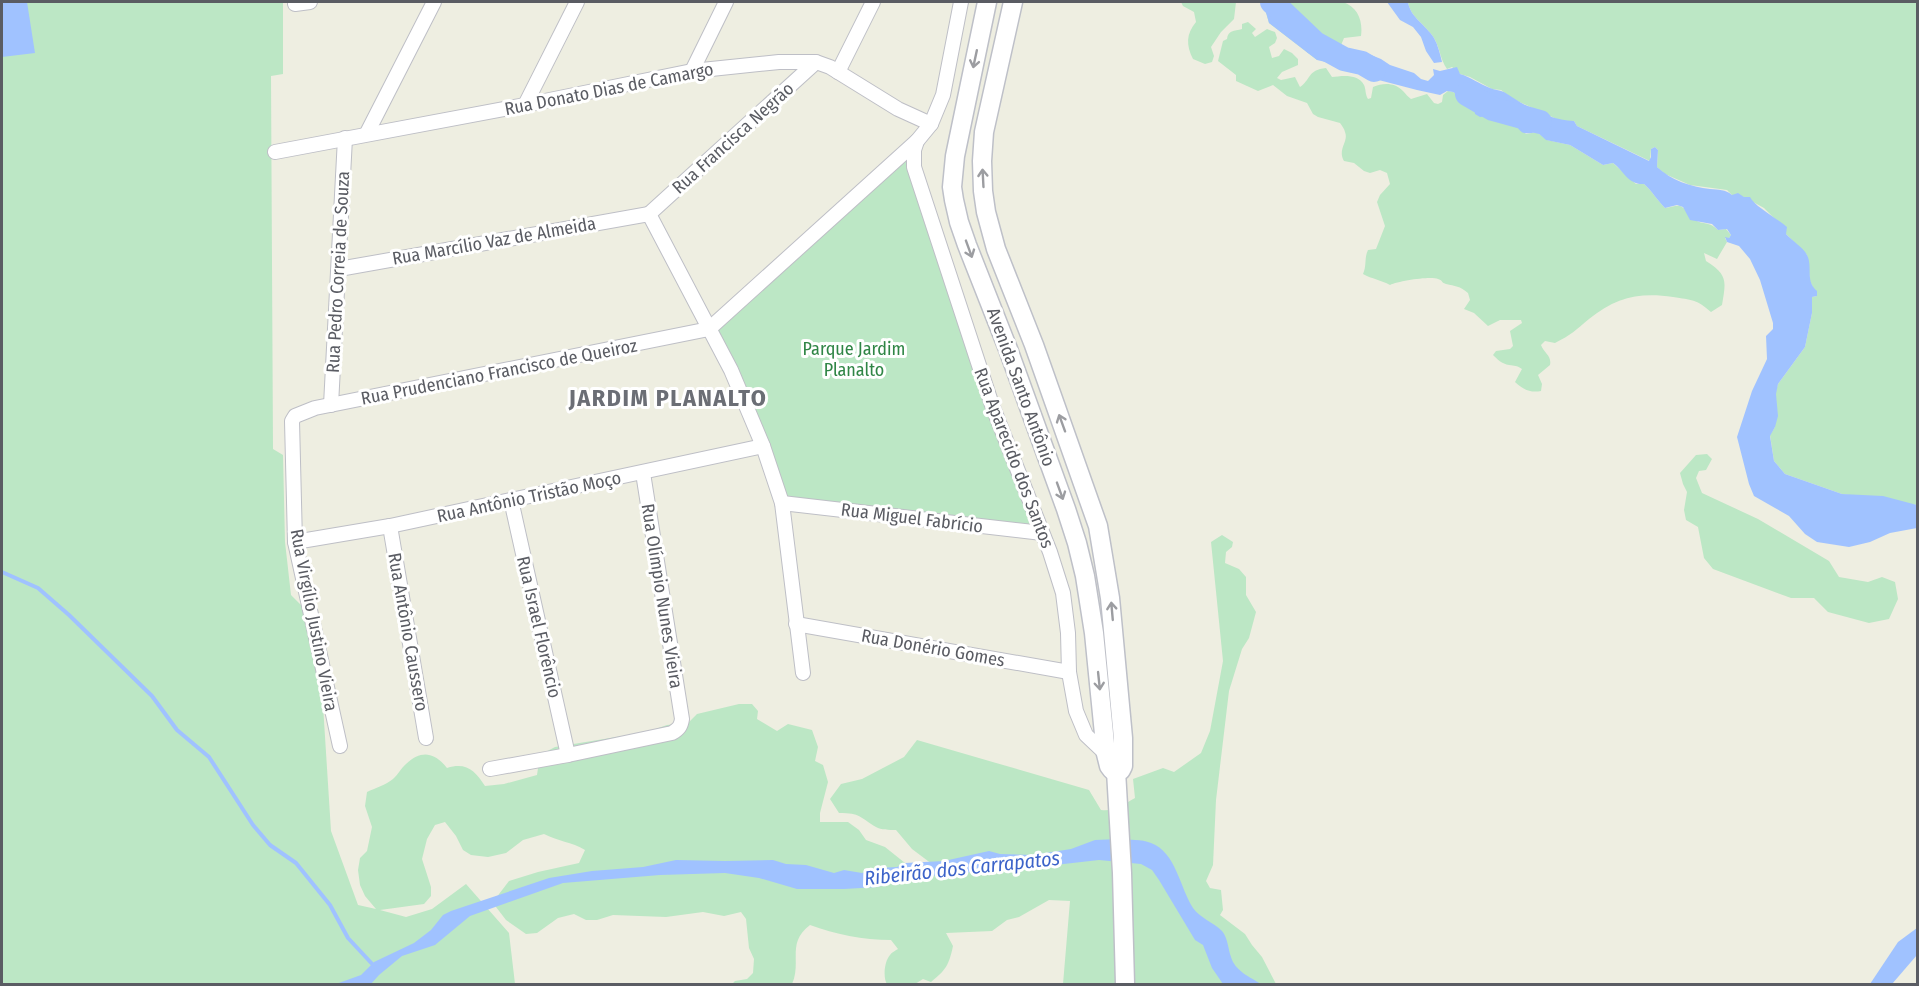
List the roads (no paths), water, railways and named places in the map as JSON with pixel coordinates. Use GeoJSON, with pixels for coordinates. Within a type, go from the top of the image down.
{"type":"FeatureCollection","features":[{"type":"Feature","properties":{"kind":"street"},"geometry":{"type":"LineString","coordinates":[[295,4],[310,2]]}},
{"type":"Feature","properties":{"kind":"street"},"geometry":{"type":"LineString","coordinates":[[367,133],[434,2]]}},
{"type":"Feature","properties":{"kind":"street"},"geometry":{"type":"LineString","coordinates":[[525,105],[577,2]]}},
{"type":"Feature","properties":{"kind":"street"},"geometry":{"type":"LineString","coordinates":[[692,71],[726,2]]}},
{"type":"Feature","properties":{"kind":"street"},"geometry":{"type":"LineString","coordinates":[[838,72],[873,2]]}},
{"type":"Feature","properties":{"kind":"street"},"geometry":{"type":"LineString","coordinates":[[709,329],[917,141],[931,124],[943,95],[948,75],[961,2]]}},
{"type":"Feature","properties":{"kind":"street","name":"Avenida Santo Antônio"},"geometry":{"type":"LineString","coordinates":[[987,2],[955,156],[952,187],[954,200],[967,245],[1008,350],[1077,543],[1085,576],[1115,753]]}},
{"type":"Feature","properties":{"kind":"street","name":"Avenida Santo Antônio"},"geometry":{"type":"LineString","coordinates":[[1013,2],[984,132],[982,160],[985,201],[996,249],[1034,345],[1098,526],[1110,598],[1115,753],[1109,766],[1116,771],[1125,984]]}},
{"type":"Feature","properties":{"kind":"street","name":"Rua Donato Dias de Camargo"},"geometry":{"type":"LineString","coordinates":[[275,152],[692,71],[779,62],[816,62],[838,72],[898,109],[931,124]]}},
{"type":"Feature","properties":{"kind":"street","name":"Rua Francisca Negrão"},"geometry":{"type":"LineString","coordinates":[[649,214],[816,62]]}},
{"type":"Feature","properties":{"kind":"street","name":"Rua Pedro Correia de Souza"},"geometry":{"type":"LineString","coordinates":[[332,405],[345,138]]}},
{"type":"Feature","properties":{"kind":"street","name":"Rua Aparecido dos Santos"},"geometry":{"type":"LineString","coordinates":[[917,141],[913,158],[915,175],[992,405],[1063,593],[1068,633],[1069,672],[1076,711],[1086,735],[1115,753]]}},
{"type":"Feature","properties":{"kind":"street"},"geometry":{"type":"LineString","coordinates":[[649,214],[730,370],[763,446],[782,503],[803,673]]}},
{"type":"Feature","properties":{"kind":"street","name":"Rua Marcílio Vaz de Almeida"},"geometry":{"type":"LineString","coordinates":[[339,269],[649,214]]}},
{"type":"Feature","properties":{"kind":"street","name":"Rua Prudenciano Francisco de Queiroz"},"geometry":{"type":"LineString","coordinates":[[292,421],[295,416],[307,410],[709,329]]}},
{"type":"Feature","properties":{"kind":"street","name":"Rua Virgílio Justino Vieira"},"geometry":{"type":"LineString","coordinates":[[292,421],[295,542],[340,746]]}},
{"type":"Feature","properties":{"kind":"street","name":"Rua Antônio Tristão Moço"},"geometry":{"type":"LineString","coordinates":[[295,542],[390,526],[763,446]]}},
{"type":"Feature","properties":{"kind":"street","name":"Rua Olímpio Nunes Vieira"},"geometry":{"type":"LineString","coordinates":[[568,755],[672,733],[681,725],[682,719],[643,473]]}},
{"type":"Feature","properties":{"kind":"street","name":"Rua Israel Florêncio"},"geometry":{"type":"LineString","coordinates":[[511,500],[568,755]]}},
{"type":"Feature","properties":{"kind":"street","name":"Rua Miguel Fabrício"},"geometry":{"type":"LineString","coordinates":[[782,503],[1042,533]]}},
{"type":"Feature","properties":{"kind":"street","name":"Rua Antônio Caussero"},"geometry":{"type":"LineString","coordinates":[[390,526],[426,738]]}},
{"type":"Feature","properties":{"kind":"street","name":"Rua Donério Gomes"},"geometry":{"type":"LineString","coordinates":[[796,624],[1069,672]]}},
{"type":"Feature","properties":{"kind":"street"},"geometry":{"type":"LineString","coordinates":[[490,769],[568,755]]}},
{"type":"Feature","properties":{"kind":"water"},"geometry":{"type":"Polygon","coordinates":[[[2,2],[27,2],[35,53],[2,57],[2,2]]]}},
{"type":"Feature","properties":{"kind":"water"},"geometry":{"type":"Polygon","coordinates":[[[1263,2],[1286,2],[1300,13],[1315,43],[1344,59],[1353,60],[1361,51],[1428,81],[1434,75],[1433,69],[1440,71],[1457,67],[1460,74],[1504,92],[1547,115],[1574,121],[1577,126],[1649,161],[1651,149],[1655,147],[1658,150],[1657,167],[1682,182],[1724,191],[1732,195],[1738,193],[1744,197],[1750,197],[1752,201],[1787,227],[1786,234],[1805,252],[1809,260],[1811,283],[1817,291],[1817,296],[1812,297],[1812,313],[1805,347],[1778,384],[1776,394],[1778,416],[1770,436],[1774,461],[1785,474],[1842,494],[1883,496],[1917,505],[1917,528],[1890,533],[1870,542],[1849,547],[1817,542],[1805,534],[1789,516],[1754,496],[1737,437],[1752,391],[1767,359],[1766,336],[1773,329],[1773,323],[1760,280],[1750,259],[1739,246],[1727,242],[1725,237],[1729,238],[1731,235],[1727,229],[1718,230],[1712,224],[1690,220],[1683,207],[1677,205],[1665,208],[1644,184],[1630,180],[1613,163],[1603,165],[1570,145],[1546,140],[1537,132],[1522,132],[1507,121],[1507,108],[1503,106],[1480,117],[1475,114],[1474,105],[1453,92],[1447,91],[1440,95],[1417,90],[1317,60],[1269,23],[1263,2]]]}},
{"type":"Feature","properties":{"kind":"water"},"geometry":{"type":"Polygon","coordinates":[[[1387,2],[1408,2],[1415,17],[1434,38],[1442,62],[1434,63],[1421,37],[1413,27],[1400,20],[1387,2]]]}},
{"type":"Feature","properties":{"kind":"water"},"geometry":{"type":"Polygon","coordinates":[[[1119,839],[1151,843],[1166,854],[1193,908],[1222,931],[1236,966],[1261,984],[1223,984],[1212,968],[1203,945],[1195,940],[1152,870],[1141,864],[1099,860],[1046,866],[1001,867],[966,873],[905,878],[878,887],[844,889],[797,889],[759,878],[725,873],[660,875],[563,883],[470,916],[435,945],[402,956],[371,984],[336,984],[361,975],[374,962],[414,943],[431,930],[443,915],[451,911],[549,878],[592,871],[643,867],[676,860],[773,860],[786,864],[806,865],[834,873],[844,870],[862,873],[876,868],[897,867],[905,863],[944,861],[989,851],[1000,854],[1033,855],[1071,849],[1095,840],[1119,839]]]}},
{"type":"Feature","properties":{"kind":"water"},"geometry":{"type":"Polygon","coordinates":[[[1917,928],[1917,955],[1892,984],[1870,984],[1898,942],[1917,928]]]}},
{"type":"Feature","properties":{"kind":"waterway","name":"Ribeirão dos Carrapatos"},"geometry":{"type":"LineString","coordinates":[[1272,2],[1315,43],[1344,59],[1362,63],[1374,70]]}},
{"type":"Feature","properties":{"kind":"waterway","name":"Ribeirão dos Carrapatos"},"geometry":{"type":"LineString","coordinates":[[1467,94],[1493,109],[1540,122]]}},
{"type":"Feature","properties":{"kind":"waterway"},"geometry":{"type":"LineString","coordinates":[[2,572],[38,588],[152,696],[177,730],[209,757],[253,825],[270,845],[296,863],[330,905],[348,938],[375,967]]}},
{"type":"Feature","properties":{"kind":"district","name":"JARDIM PLANALTO"},"geometry":{"type":"Point","coordinates":[668,398]}},
{"type":"Feature","properties":{"kind":"park label","name":"Parque Jardim Planalto"},"geometry":{"type":"Point","coordinates":[854,359]}}]}
